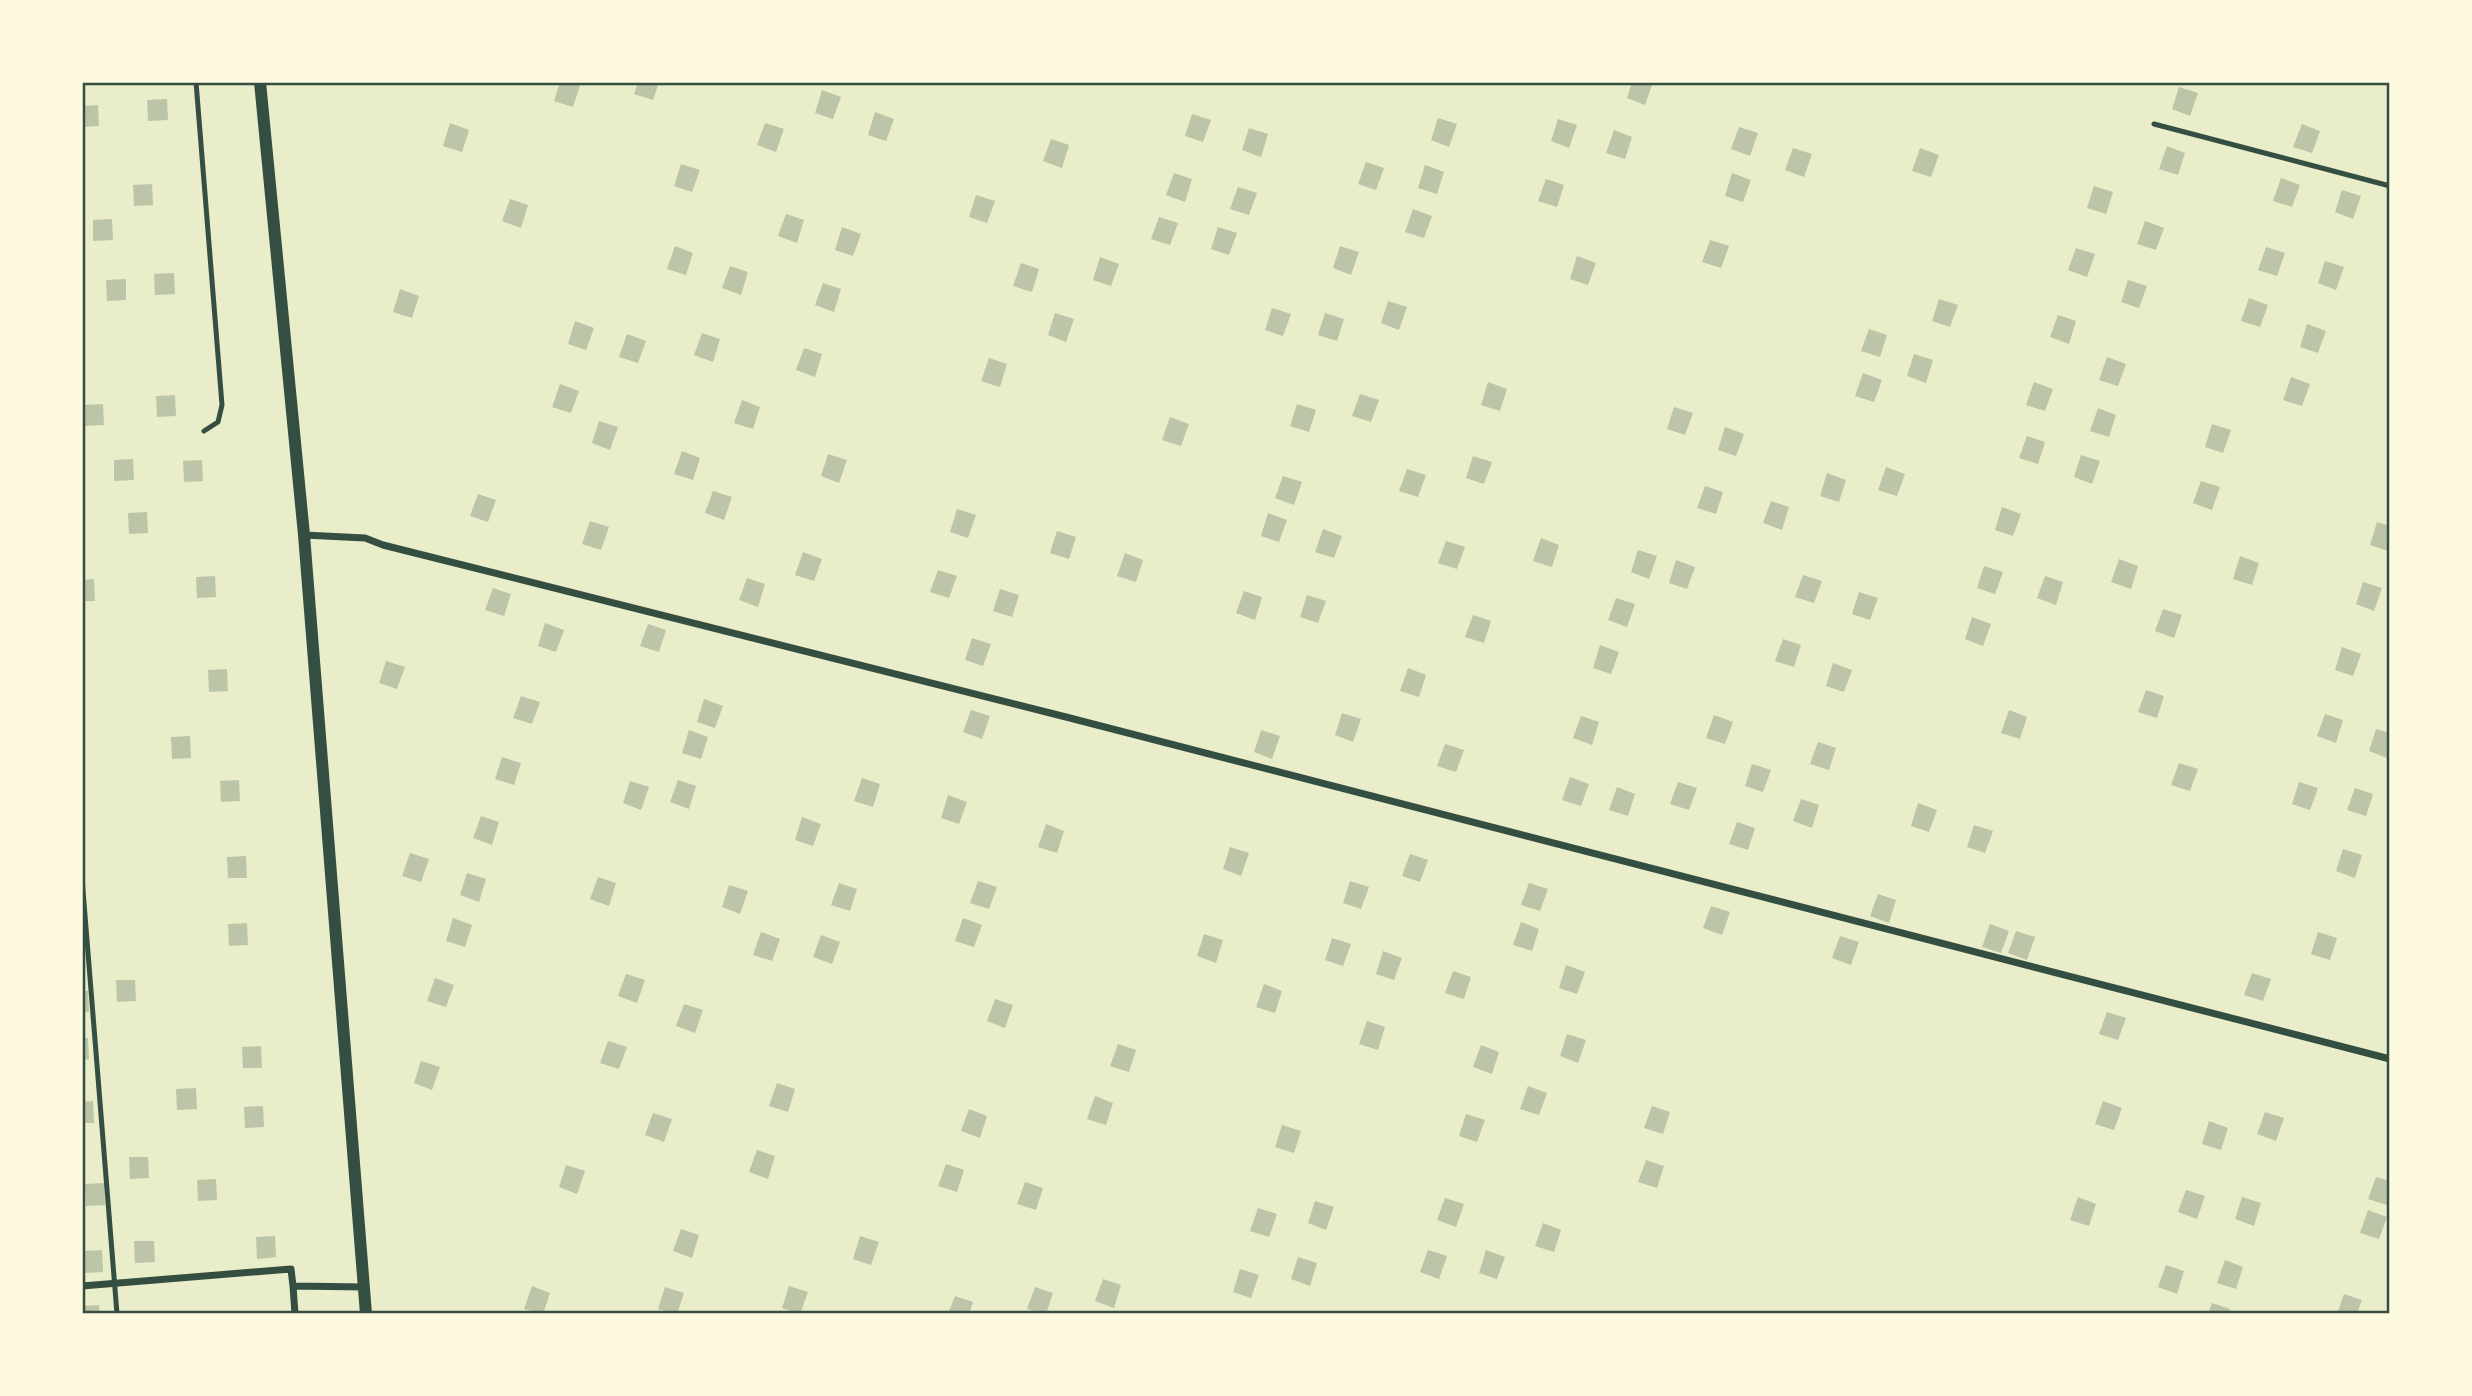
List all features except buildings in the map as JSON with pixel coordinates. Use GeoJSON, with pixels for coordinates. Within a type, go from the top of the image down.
{"type":"FeatureCollection","features":[{"type":"Feature","properties":{"kind":"street"},"geometry":{"type":"LineString","coordinates":[[260,82],[304,535],[366,1314]]}},
{"type":"Feature","properties":{"kind":"street"},"geometry":{"type":"LineString","coordinates":[[304,535],[365,538],[540,586],[1066,717],[2390,1059]]}},
{"type":"Feature","properties":{"kind":"street"},"geometry":{"type":"LineString","coordinates":[[82,1286],[291,1269],[295,1314]]}},
{"type":"Feature","properties":{"kind":"street"},"geometry":{"type":"LineString","coordinates":[[293,1286],[365,1287]]}},
{"type":"Feature","properties":{"kind":"lane"},"geometry":{"type":"LineString","coordinates":[[196,82],[222,405],[218,422],[204,431]]}},
{"type":"Feature","properties":{"kind":"lane"},"geometry":{"type":"LineString","coordinates":[[2154,124],[2390,186]]}},
{"type":"Feature","properties":{"kind":"lane"},"geometry":{"type":"LineString","coordinates":[[82,878],[117,1314]]}}]}
